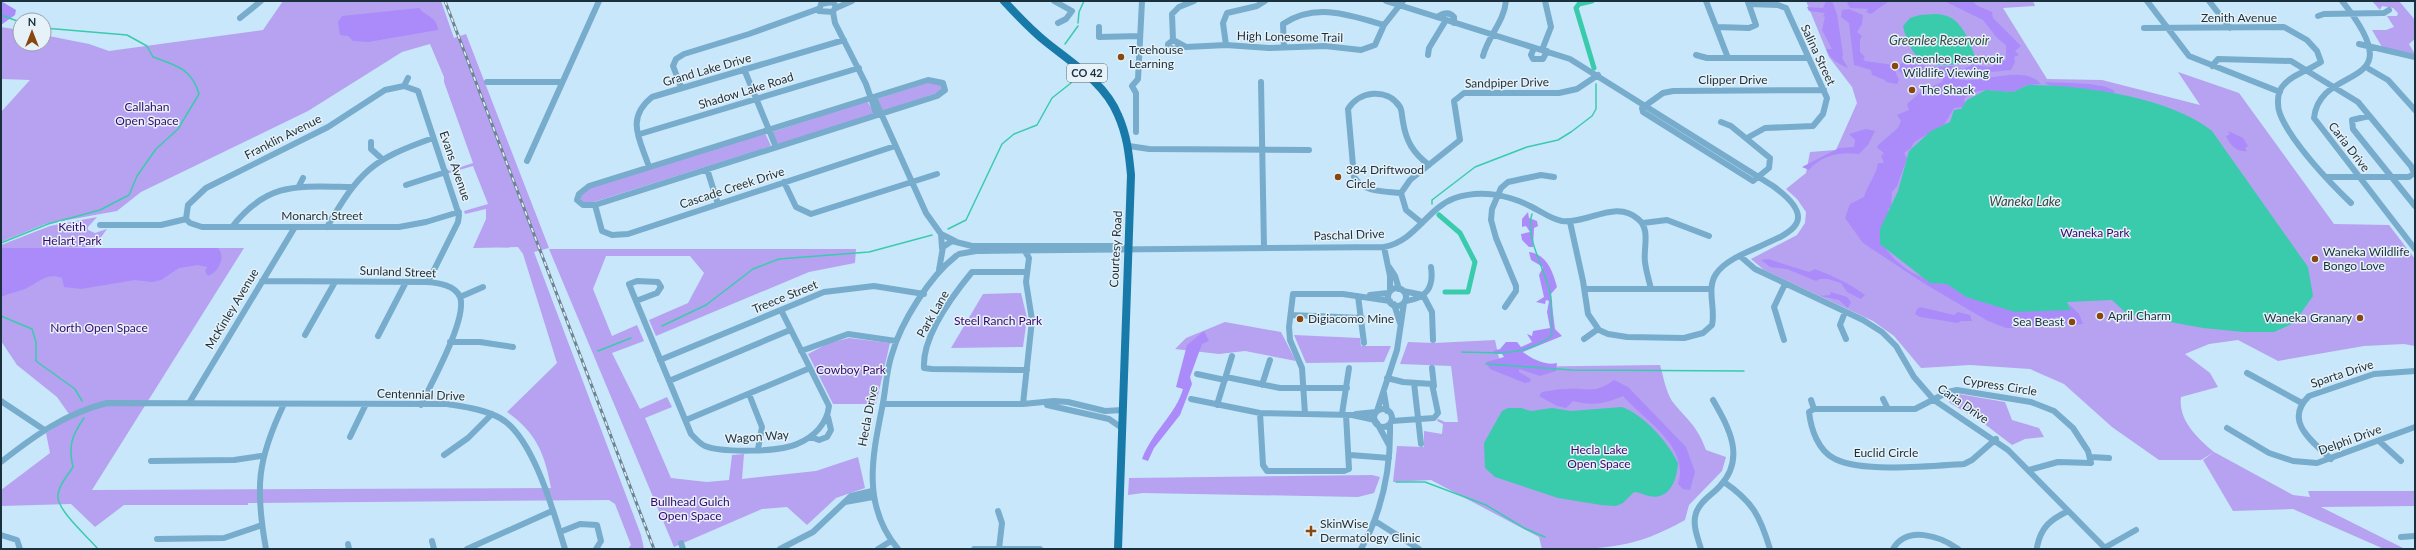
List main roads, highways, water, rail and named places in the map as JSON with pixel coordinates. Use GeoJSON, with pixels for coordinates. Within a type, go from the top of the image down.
{"type":"FeatureCollection","features":[{"type":"Feature","properties":{"kind":"main road","name":"Courtesy Road"},"geometry":{"type":"LineString","coordinates":[[1004,1],[1028,26],[1078,66],[1103,89],[1122,120],[1129,146],[1131,175],[1118,549]]}},
{"type":"Feature","properties":{"kind":"water","name":"Greenlee Reservoir"},"geometry":{"type":"Polygon","coordinates":[[[1940,14],[1949,17],[1960,25],[1967,37],[1975,57],[1972,62],[1936,65],[1919,58],[1907,40],[1903,26],[1910,18],[1920,15],[1940,14]]]}},
{"type":"Feature","properties":{"kind":"water","name":"Waneka Lake"},"geometry":{"type":"Polygon","coordinates":[[[2028,85],[2074,87],[2124,95],[2173,109],[2194,119],[2212,131],[2308,267],[2313,296],[2294,323],[2274,332],[2244,332],[2203,328],[2127,314],[2112,300],[2067,302],[2071,310],[2015,312],[1966,297],[1947,284],[1930,283],[1880,244],[1880,229],[1898,191],[1909,151],[1931,131],[1950,122],[1954,110],[1961,109],[1967,100],[1986,90],[2013,92],[2028,85]]]}},
{"type":"Feature","properties":{"kind":"water"},"geometry":{"type":"Polygon","coordinates":[[[1622,407],[1639,416],[1662,438],[1678,463],[1674,482],[1667,492],[1662,495],[1656,497],[1634,492],[1623,503],[1616,506],[1601,505],[1558,498],[1495,477],[1485,468],[1484,443],[1502,411],[1508,408],[1521,408],[1531,411],[1552,408],[1571,411],[1622,407]]]}},
{"type":"Feature","properties":{"kind":"waterway"},"geometry":{"type":"LineString","coordinates":[[1078,23],[1079,12],[1084,1]]}},
{"type":"Feature","properties":{"kind":"waterway"},"geometry":{"type":"LineString","coordinates":[[1592,1],[1579,4],[1576,8],[1594,68]]}},
{"type":"Feature","properties":{"kind":"waterway"},"geometry":{"type":"LineString","coordinates":[[1,15],[12,19]]}},
{"type":"Feature","properties":{"kind":"waterway"},"geometry":{"type":"LineString","coordinates":[[1065,44],[1078,26]]}},
{"type":"Feature","properties":{"kind":"waterway"},"geometry":{"type":"LineString","coordinates":[[1,243],[48,224],[100,210],[129,195],[137,176],[156,149],[178,129],[199,94],[196,86],[187,73],[176,66],[153,57],[147,46],[127,35],[52,29]]}},
{"type":"Feature","properties":{"kind":"waterway"},"geometry":{"type":"LineString","coordinates":[[948,229],[966,220],[1002,144],[1014,134],[1037,125],[1052,98],[1071,83],[1068,76]]}},
{"type":"Feature","properties":{"kind":"waterway"},"geometry":{"type":"LineString","coordinates":[[1432,204],[1432,200],[1475,167],[1527,147],[1558,140],[1571,132],[1592,116],[1596,109],[1596,84]]}},
{"type":"Feature","properties":{"kind":"waterway"},"geometry":{"type":"LineString","coordinates":[[1462,352],[1498,353],[1521,350],[1532,347],[1552,335],[1551,297],[1533,242],[1530,222],[1532,214]]}},
{"type":"Feature","properties":{"kind":"waterway"},"geometry":{"type":"LineString","coordinates":[[1439,215],[1460,233],[1475,262],[1468,292],[1445,292]]}},
{"type":"Feature","properties":{"kind":"waterway"},"geometry":{"type":"LineString","coordinates":[[662,326],[706,305],[753,269],[779,259],[869,252],[932,235]]}},
{"type":"Feature","properties":{"kind":"waterway"},"geometry":{"type":"LineString","coordinates":[[1,316],[32,329],[36,342],[36,361],[75,389],[82,401]]}},
{"type":"Feature","properties":{"kind":"waterway"},"geometry":{"type":"LineString","coordinates":[[598,351],[631,338]]}},
{"type":"Feature","properties":{"kind":"waterway"},"geometry":{"type":"LineString","coordinates":[[1486,364],[1572,370],[1744,371]]}},
{"type":"Feature","properties":{"kind":"waterway"},"geometry":{"type":"LineString","coordinates":[[84,418],[72,441],[71,453],[73,467],[61,485],[58,498],[69,518],[98,549]]}},
{"type":"Feature","properties":{"kind":"waterway"},"geometry":{"type":"LineString","coordinates":[[1396,482],[1425,482],[1486,505],[1526,529],[1545,537]]}},
{"type":"Feature","properties":{"kind":"railway"},"geometry":{"type":"LineString","coordinates":[[445,1],[654,549]]}},
{"type":"Feature","properties":{"kind":"place","name":"Treehouse Learning"},"geometry":{"type":"Point","coordinates":[1121,57]}},
{"type":"Feature","properties":{"kind":"place","name":"Greenlee Reservoir Wildlife Viewing"},"geometry":{"type":"Point","coordinates":[1895,66]}},
{"type":"Feature","properties":{"kind":"place","name":"The Shack"},"geometry":{"type":"Point","coordinates":[1912,90]}},
{"type":"Feature","properties":{"kind":"place","name":"384 Driftwood Circle"},"geometry":{"type":"Point","coordinates":[1338,177]}},
{"type":"Feature","properties":{"kind":"place","name":"Waneka Wildlife Bongo Love"},"geometry":{"type":"Point","coordinates":[2315,259]}},
{"type":"Feature","properties":{"kind":"place","name":"April Charm"},"geometry":{"type":"Point","coordinates":[2100,316]}},
{"type":"Feature","properties":{"kind":"place","name":"Waneka Granary"},"geometry":{"type":"Point","coordinates":[2360,318]}},
{"type":"Feature","properties":{"kind":"place","name":"Digiacomo Mine"},"geometry":{"type":"Point","coordinates":[1300,319]}},
{"type":"Feature","properties":{"kind":"place","name":"Sea Beast"},"geometry":{"type":"Point","coordinates":[2072,322]}},
{"type":"Feature","properties":{"kind":"place","name":"SkinWise Dermatology Clinic"},"geometry":{"type":"Point","coordinates":[1311,531]}},
{"type":"Feature","properties":{"kind":"park label","name":"Callahan Open Space"},"geometry":{"type":"Point","coordinates":[147,114]}},
{"type":"Feature","properties":{"kind":"park label","name":"Waneka Park"},"geometry":{"type":"Point","coordinates":[2095,233]}},
{"type":"Feature","properties":{"kind":"park label","name":"Keith Helart Park"},"geometry":{"type":"Point","coordinates":[72,234]}},
{"type":"Feature","properties":{"kind":"park label","name":"Steel Ranch Park"},"geometry":{"type":"Point","coordinates":[998,321]}},
{"type":"Feature","properties":{"kind":"park label","name":"North Open Space"},"geometry":{"type":"Point","coordinates":[99,328]}},
{"type":"Feature","properties":{"kind":"park label","name":"Cowboy Park"},"geometry":{"type":"Point","coordinates":[851,370]}},
{"type":"Feature","properties":{"kind":"park label","name":"Hecla Lake Open Space"},"geometry":{"type":"Point","coordinates":[1599,457]}},
{"type":"Feature","properties":{"kind":"park label","name":"Bullhead Gulch Open Space"},"geometry":{"type":"Point","coordinates":[690,509]}}]}
